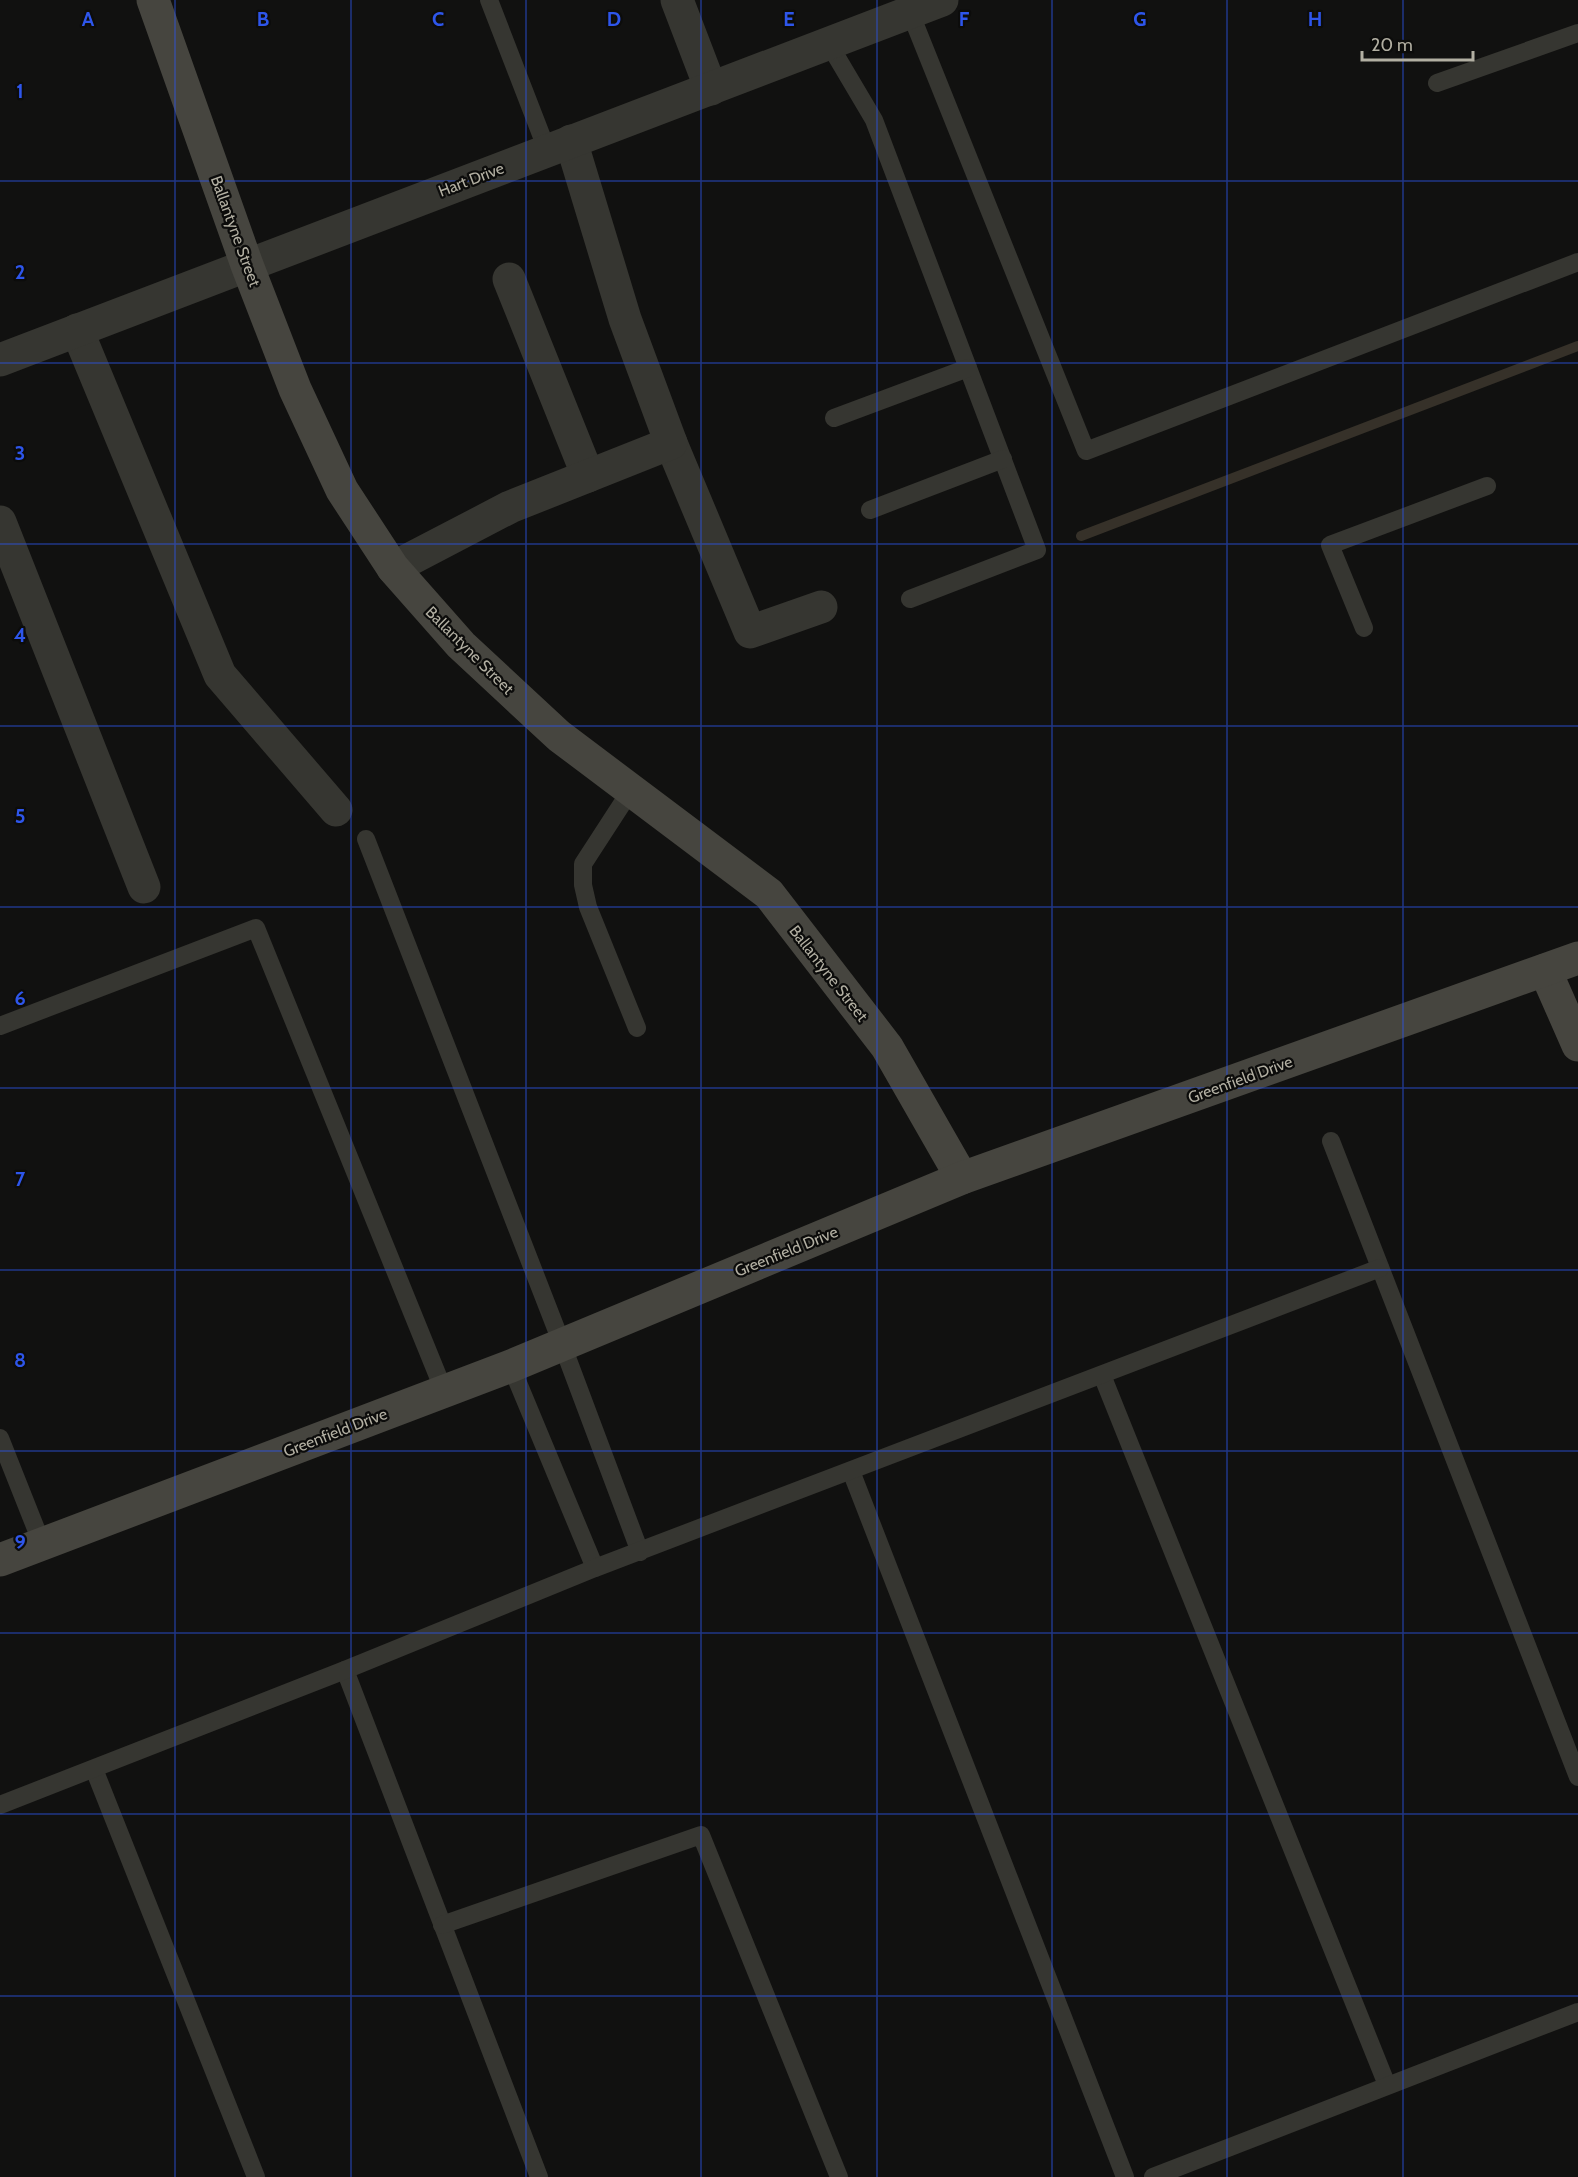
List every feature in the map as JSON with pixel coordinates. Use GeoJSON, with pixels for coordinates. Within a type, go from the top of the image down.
{"type":"FeatureCollection","features":[{"type":"Feature","properties":{"kind":"main road","name":"Ballantyne Street"},"geometry":{"type":"LineString","coordinates":[[153,0],[247,265],[295,389],[342,490],[393,568],[461,645],[559,736],[769,894],[887,1047],[962,1178]]}},
{"type":"Feature","properties":{"kind":"main road","name":"Greenfield Drive"},"geometry":{"type":"LineString","coordinates":[[0,1560],[511,1366],[962,1178],[1578,958]]}},
{"type":"Feature","properties":{"kind":"main road"},"geometry":{"type":"LineString","coordinates":[[1545,970],[1578,1045]]}},
{"type":"Feature","properties":{"kind":"street"},"geometry":{"type":"LineString","coordinates":[[677,0],[711,89]]}},
{"type":"Feature","properties":{"kind":"street","name":"Hart Drive"},"geometry":{"type":"LineString","coordinates":[[0,360],[942,0]]}},
{"type":"Feature","properties":{"kind":"street"},"geometry":{"type":"LineString","coordinates":[[559,146],[671,443],[750,632],[820,607]]}},
{"type":"Feature","properties":{"kind":"street"},"geometry":{"type":"LineString","coordinates":[[509,279],[588,476]]}},
{"type":"Feature","properties":{"kind":"street"},"geometry":{"type":"LineString","coordinates":[[77,330],[220,675],[336,810]]}},
{"type":"Feature","properties":{"kind":"street"},"geometry":{"type":"LineString","coordinates":[[393,568],[510,507],[671,443]]}},
{"type":"Feature","properties":{"kind":"street"},"geometry":{"type":"LineString","coordinates":[[0,522],[144,886]]}},
{"type":"Feature","properties":{"kind":"lane"},"geometry":{"type":"LineString","coordinates":[[489,0],[559,146]]}},
{"type":"Feature","properties":{"kind":"lane"},"geometry":{"type":"LineString","coordinates":[[910,12],[1086,451],[1578,262]]}},
{"type":"Feature","properties":{"kind":"lane"},"geometry":{"type":"LineString","coordinates":[[1437,83],[1578,33]]}},
{"type":"Feature","properties":{"kind":"lane"},"geometry":{"type":"LineString","coordinates":[[829,44],[874,120],[1037,550],[910,599]]}},
{"type":"Feature","properties":{"kind":"lane"},"geometry":{"type":"LineString","coordinates":[[834,418],[968,368]]}},
{"type":"Feature","properties":{"kind":"lane"},"geometry":{"type":"LineString","coordinates":[[870,510],[1003,459]]}},
{"type":"Feature","properties":{"kind":"lane"},"geometry":{"type":"LineString","coordinates":[[1364,628],[1330,545],[1487,486]]}},
{"type":"Feature","properties":{"kind":"lane"},"geometry":{"type":"LineString","coordinates":[[631,790],[583,864],[583,885],[588,907],[637,1028]]}},
{"type":"Feature","properties":{"kind":"lane"},"geometry":{"type":"LineString","coordinates":[[366,839],[562,1344],[640,1552]]}},
{"type":"Feature","properties":{"kind":"lane"},"geometry":{"type":"LineString","coordinates":[[0,1026],[256,928],[444,1391]]}},
{"type":"Feature","properties":{"kind":"lane"},"geometry":{"type":"LineString","coordinates":[[1331,1141],[1578,1777]]}},
{"type":"Feature","properties":{"kind":"lane"},"geometry":{"type":"LineString","coordinates":[[0,1805],[345,1670],[595,1568],[1380,1268]]}},
{"type":"Feature","properties":{"kind":"lane"},"geometry":{"type":"LineString","coordinates":[[511,1366],[595,1568]]}},
{"type":"Feature","properties":{"kind":"lane"},"geometry":{"type":"LineString","coordinates":[[1102,1375],[1387,2085]]}},
{"type":"Feature","properties":{"kind":"lane"},"geometry":{"type":"LineString","coordinates":[[0,1438],[42,1544]]}},
{"type":"Feature","properties":{"kind":"lane"},"geometry":{"type":"LineString","coordinates":[[851,1471],[1125,2177]]}},
{"type":"Feature","properties":{"kind":"lane"},"geometry":{"type":"LineString","coordinates":[[345,1670],[539,2177]]}},
{"type":"Feature","properties":{"kind":"lane"},"geometry":{"type":"LineString","coordinates":[[94,1769],[256,2177]]}},
{"type":"Feature","properties":{"kind":"lane"},"geometry":{"type":"LineString","coordinates":[[442,1925],[701,1835],[839,2177]]}},
{"type":"Feature","properties":{"kind":"lane"},"geometry":{"type":"LineString","coordinates":[[1153,2177],[1578,2012]]}},
{"type":"Feature","properties":{"kind":"waterway"},"geometry":{"type":"LineString","coordinates":[[1081,536],[1578,346]]}}]}
